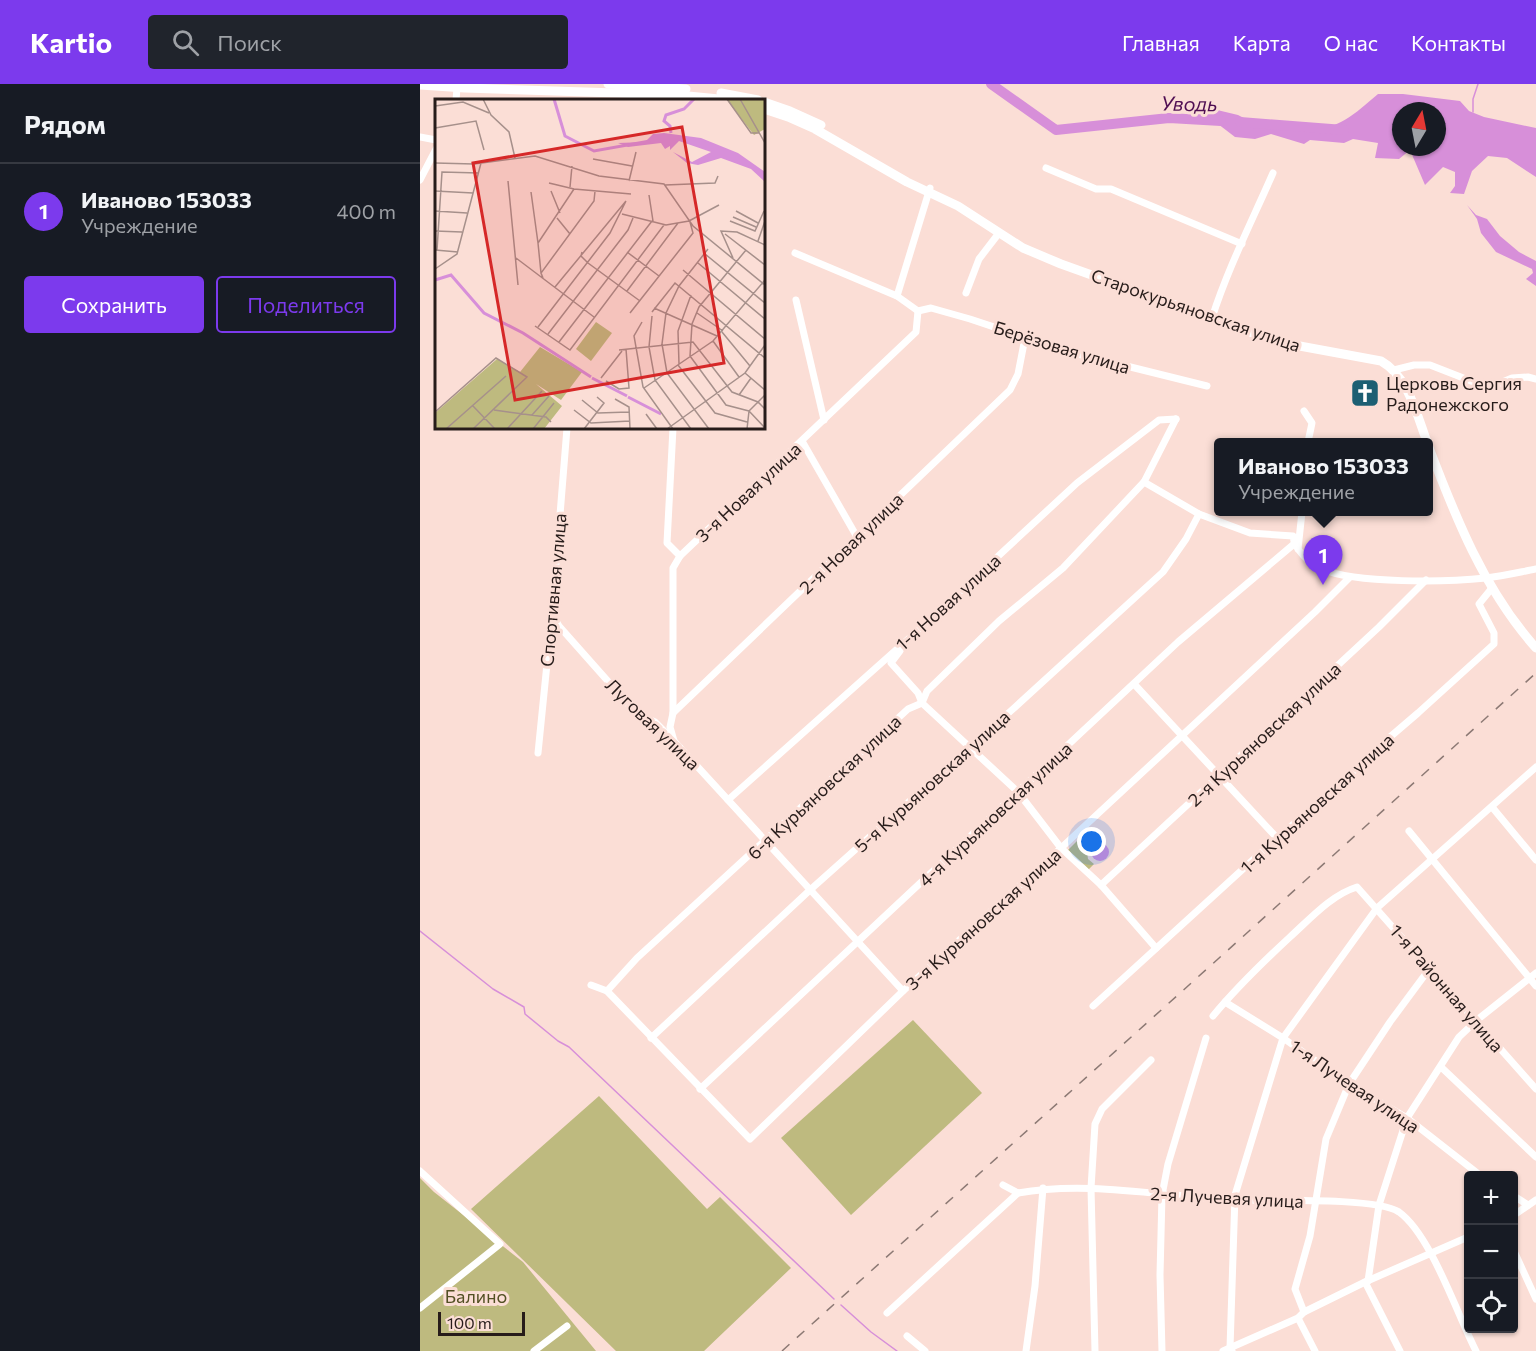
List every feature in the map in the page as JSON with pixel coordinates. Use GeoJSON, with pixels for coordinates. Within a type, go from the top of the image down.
{"type":"FeatureCollection","features":[{"type":"Feature","properties":{"kind":"main road"},"geometry":{"type":"LineString","coordinates":[[608,84],[719,99]]}},
{"type":"Feature","properties":{"kind":"main road"},"geometry":{"type":"LineString","coordinates":[[658,84],[753,99]]}},
{"type":"Feature","properties":{"kind":"main road"},"geometry":{"type":"LineString","coordinates":[[420,85],[457,88],[678,88]]}},
{"type":"Feature","properties":{"kind":"main road"},"geometry":{"type":"LineString","coordinates":[[765,102],[811,120],[929,190]]}},
{"type":"Feature","properties":{"kind":"main road","name":"Старокурьяновская улица"},"geometry":{"type":"LineString","coordinates":[[765,109],[815,129],[907,182],[929,190],[958,206],[1023,248],[1061,264],[1278,342],[1370,358],[1381,361],[1394,370]]}},
{"type":"Feature","properties":{"kind":"main road"},"geometry":{"type":"LineString","coordinates":[[1394,370],[1403,385],[1425,438]]}},
{"type":"Feature","properties":{"kind":"main road"},"geometry":{"type":"LineString","coordinates":[[1433,456],[1486,578],[1533,644]]}},
{"type":"Feature","properties":{"kind":"street"},"geometry":{"type":"LineString","coordinates":[[456,99],[457,88]]}},
{"type":"Feature","properties":{"kind":"street"},"geometry":{"type":"LineString","coordinates":[[420,137],[435,141]]}},
{"type":"Feature","properties":{"kind":"street"},"geometry":{"type":"LineString","coordinates":[[420,180],[435,151]]}},
{"type":"Feature","properties":{"kind":"street"},"geometry":{"type":"LineString","coordinates":[[1046,168],[1096,189],[1112,189],[1242,244]]}},
{"type":"Feature","properties":{"kind":"street"},"geometry":{"type":"LineString","coordinates":[[1212,318],[1224,280],[1273,173]]}},
{"type":"Feature","properties":{"kind":"street"},"geometry":{"type":"LineString","coordinates":[[897,296],[929,190]]}},
{"type":"Feature","properties":{"kind":"street"},"geometry":{"type":"LineString","coordinates":[[966,293],[979,259],[999,233]]}},
{"type":"Feature","properties":{"kind":"street"},"geometry":{"type":"LineString","coordinates":[[795,253],[897,296],[918,311]]}},
{"type":"Feature","properties":{"kind":"street"},"geometry":{"type":"LineString","coordinates":[[796,300],[824,420]]}},
{"type":"Feature","properties":{"kind":"street","name":"Берёзовая улица"},"geometry":{"type":"LineString","coordinates":[[918,311],[931,308],[1066,351],[1207,387]]}},
{"type":"Feature","properties":{"kind":"street","name":"3-я Новая улица"},"geometry":{"type":"LineString","coordinates":[[673,713],[673,568],[680,556],[916,332],[918,311]]}},
{"type":"Feature","properties":{"kind":"street","name":"2-я Новая улица"},"geometry":{"type":"LineString","coordinates":[[673,713],[1010,390],[1018,374],[1025,338]]}},
{"type":"Feature","properties":{"kind":"street"},"geometry":{"type":"LineString","coordinates":[[1394,370],[1414,365],[1430,365],[1471,381],[1493,386],[1512,378],[1536,379]]}},
{"type":"Feature","properties":{"kind":"street"},"geometry":{"type":"LineString","coordinates":[[1304,411],[1312,423],[1309,438]]}},
{"type":"Feature","properties":{"kind":"street","name":"6-я Курьяновская улица"},"geometry":{"type":"LineString","coordinates":[[607,991],[637,958],[908,709],[922,703],[927,691],[999,621],[1063,568],[1144,482],[1176,419]]}},
{"type":"Feature","properties":{"kind":"street","name":"1-я Новая улица"},"geometry":{"type":"LineString","coordinates":[[731,803],[1077,483],[1159,420],[1176,419]]}},
{"type":"Feature","properties":{"kind":"street","name":"Спортивная улица"},"geometry":{"type":"LineString","coordinates":[[538,753],[567,429]]}},
{"type":"Feature","properties":{"kind":"street"},"geometry":{"type":"LineString","coordinates":[[673,429],[667,543],[680,556]]}},
{"type":"Feature","properties":{"kind":"street"},"geometry":{"type":"LineString","coordinates":[[802,441],[857,537]]}},
{"type":"Feature","properties":{"kind":"street"},"geometry":{"type":"LineString","coordinates":[[1144,482],[1199,514],[1250,533],[1293,536],[1296,547],[1320,569],[1350,577],[1425,580],[1486,578],[1536,569]]}},
{"type":"Feature","properties":{"kind":"street","name":"5-я Курьяновская улица"},"geometry":{"type":"LineString","coordinates":[[651,1038],[810,890],[1163,572],[1186,539],[1199,514]]}},
{"type":"Feature","properties":{"kind":"street"},"geometry":{"type":"LineString","coordinates":[[1296,547],[1301,516]]}},
{"type":"Feature","properties":{"kind":"street","name":"4-я Курьяновская улица"},"geometry":{"type":"LineString","coordinates":[[700,1089],[857,940],[1135,685],[1178,642],[1296,547]]}},
{"type":"Feature","properties":{"kind":"street","name":"3-я Курьяновская улица"},"geometry":{"type":"LineString","coordinates":[[700,1089],[750,1139],[903,991],[1182,736],[1350,577]]}},
{"type":"Feature","properties":{"kind":"street","name":"2-я Курьяновская улица"},"geometry":{"type":"LineString","coordinates":[[1101,885],[1379,627],[1425,580]]}},
{"type":"Feature","properties":{"kind":"street","name":"1-я Курьяновская улица"},"geometry":{"type":"LineString","coordinates":[[1094,1006],[1494,644],[1494,633],[1479,603],[1492,588]]}},
{"type":"Feature","properties":{"kind":"street","name":"Луговая улица"},"geometry":{"type":"LineString","coordinates":[[552,614],[559,626],[637,714],[654,722],[674,741],[903,991]]}},
{"type":"Feature","properties":{"kind":"street"},"geometry":{"type":"LineString","coordinates":[[908,639],[891,663],[918,693],[922,703],[1018,792],[1061,848],[1101,885],[1156,948]]}},
{"type":"Feature","properties":{"kind":"street"},"geometry":{"type":"LineString","coordinates":[[1135,685],[1277,838]]}},
{"type":"Feature","properties":{"kind":"street"},"geometry":{"type":"LineString","coordinates":[[673,713],[670,727],[674,741]]}},
{"type":"Feature","properties":{"kind":"street"},"geometry":{"type":"LineString","coordinates":[[1464,1239],[1367,1281],[1304,1312],[1298,1318],[1228,1350],[1235,1200],[1283,1038],[1377,908],[1536,767]]}},
{"type":"Feature","properties":{"kind":"street"},"geometry":{"type":"LineString","coordinates":[[1492,807],[1536,860]]}},
{"type":"Feature","properties":{"kind":"street"},"geometry":{"type":"LineString","coordinates":[[1409,831],[1533,976],[1536,986]]}},
{"type":"Feature","properties":{"kind":"street","name":"1-я Районная улица"},"geometry":{"type":"LineString","coordinates":[[1224,1002],[1318,911],[1357,887],[1536,1089]]}},
{"type":"Feature","properties":{"kind":"street"},"geometry":{"type":"LineString","coordinates":[[1304,1312],[1295,1289],[1310,1236],[1326,1139],[1349,1084],[1390,1022],[1430,968]]}},
{"type":"Feature","properties":{"kind":"street"},"geometry":{"type":"LineString","coordinates":[[1400,1351],[1367,1281],[1379,1205],[1407,1118],[1459,1037],[1533,976]]}},
{"type":"Feature","properties":{"kind":"street"},"geometry":{"type":"LineString","coordinates":[[591,985],[607,991],[700,1089]]}},
{"type":"Feature","properties":{"kind":"street"},"geometry":{"type":"LineString","coordinates":[[1213,1016],[1224,1002]]}},
{"type":"Feature","properties":{"kind":"street","name":"1-я Лучевая улица"},"geometry":{"type":"LineString","coordinates":[[1224,1002],[1283,1038],[1349,1084],[1407,1118],[1475,1171]]}},
{"type":"Feature","properties":{"kind":"street"},"geometry":{"type":"LineString","coordinates":[[1162,1351],[1160,1275],[1162,1195],[1168,1164],[1206,1038]]}},
{"type":"Feature","properties":{"kind":"street"},"geometry":{"type":"LineString","coordinates":[[1095,1351],[1091,1188],[1095,1124],[1102,1109],[1151,1060]]}},
{"type":"Feature","properties":{"kind":"street"},"geometry":{"type":"LineString","coordinates":[[1441,1067],[1536,1157]]}},
{"type":"Feature","properties":{"kind":"street"},"geometry":{"type":"LineString","coordinates":[[420,1171],[500,1244],[420,1308]]}},
{"type":"Feature","properties":{"kind":"street"},"geometry":{"type":"LineString","coordinates":[[887,1313],[1018,1193],[1003,1185]]}},
{"type":"Feature","properties":{"kind":"street"},"geometry":{"type":"LineString","coordinates":[[1026,1351],[1035,1286],[1043,1188]]}},
{"type":"Feature","properties":{"kind":"street","name":"2-я Лучевая улица"},"geometry":{"type":"LineString","coordinates":[[1018,1193],[1043,1188],[1091,1188],[1235,1200],[1316,1201],[1379,1205],[1398,1211],[1411,1223],[1431,1253],[1476,1351]]}},
{"type":"Feature","properties":{"kind":"street"},"geometry":{"type":"LineString","coordinates":[[1518,1199],[1528,1205]]}},
{"type":"Feature","properties":{"kind":"street"},"geometry":{"type":"LineString","coordinates":[[1518,1212],[1536,1200]]}},
{"type":"Feature","properties":{"kind":"street"},"geometry":{"type":"LineString","coordinates":[[1518,1260],[1536,1299]]}},
{"type":"Feature","properties":{"kind":"street"},"geometry":{"type":"LineString","coordinates":[[1298,1318],[1315,1351]]}},
{"type":"Feature","properties":{"kind":"street"},"geometry":{"type":"LineString","coordinates":[[534,1351],[567,1326]]}},
{"type":"Feature","properties":{"kind":"street"},"geometry":{"type":"LineString","coordinates":[[907,1336],[925,1351]]}},
{"type":"Feature","properties":{"kind":"green space"},"geometry":{"type":"Polygon","coordinates":[[[1088,830],[1098,840],[1087,852],[1088,859],[1094,864],[1088,870],[1068,850],[1088,830]]]}},
{"type":"Feature","properties":{"kind":"green space"},"geometry":{"type":"Polygon","coordinates":[[[913,1020],[982,1093],[851,1215],[781,1138],[913,1020]]]}},
{"type":"Feature","properties":{"kind":"green space"},"geometry":{"type":"Polygon","coordinates":[[[599,1096],[707,1209],[720,1197],[791,1268],[704,1351],[616,1351],[471,1209],[599,1096]]]}},
{"type":"Feature","properties":{"kind":"green space","name":"Балино"},"geometry":{"type":"Polygon","coordinates":[[[420,1178],[434,1192],[523,1262],[596,1351],[420,1351],[420,1178]]]}},
{"type":"Feature","properties":{"kind":"shaded area","name":"Уводь"},"geometry":{"type":"Polygon","coordinates":[[[1378,94],[1403,94],[1460,101],[1469,111],[1484,117],[1536,128],[1536,177],[1507,158],[1488,156],[1472,171],[1464,194],[1450,193],[1455,186],[1455,172],[1443,167],[1425,185],[1413,156],[1446,156],[1446,102],[1392,102],[1392,156],[1403,156],[1399,159],[1375,158],[1378,143],[1353,139],[1344,143],[1310,140],[1304,144],[1271,134],[1255,139],[1235,137],[1218,124],[1188,113],[1188,103],[1238,115],[1263,128],[1278,125],[1300,129],[1324,128],[1352,116],[1378,94]]]}},
{"type":"Feature","properties":{"kind":"shaded area"},"geometry":{"type":"Polygon","coordinates":[[[1467,205],[1476,215],[1487,219],[1500,236],[1519,252],[1536,261],[1536,286],[1526,279],[1533,273],[1532,269],[1496,252],[1481,233],[1477,219],[1467,205]]]}},
{"type":"Feature","properties":{"kind":"shaded area"},"geometry":{"type":"Polygon","coordinates":[[[1096,843],[1104,843],[1109,848],[1107,859],[1096,861],[1091,856],[1091,848],[1096,843]]]}},
{"type":"Feature","properties":{"kind":"waterway","name":"Уводь"},"geometry":{"type":"LineString","coordinates":[[991,84],[1056,130],[1169,118],[1221,121]]}},
{"type":"Feature","properties":{"kind":"waterway"},"geometry":{"type":"LineString","coordinates":[[1473,112],[1473,99],[1478,84]]}},
{"type":"Feature","properties":{"kind":"waterway","name":"Уводь"},"geometry":{"type":"LineString","coordinates":[[1240,122],[1344,130]]}},
{"type":"Feature","properties":{"kind":"waterway"},"geometry":{"type":"LineString","coordinates":[[420,931],[493,989],[524,1007],[525,1014],[558,1041],[569,1047],[834,1299]]}},
{"type":"Feature","properties":{"kind":"waterway"},"geometry":{"type":"LineString","coordinates":[[841,1305],[871,1332],[897,1351]]}},
{"type":"Feature","properties":{"kind":"railway"},"geometry":{"type":"LineString","coordinates":[[782,1351],[1536,673]]}},
{"type":"Feature","properties":{"kind":"place","name":"Церковь Сергия Радонежского"},"geometry":{"type":"Point","coordinates":[1365,393]}},
{"type":"Feature","properties":{"kind":"place","name":"Иваново 153033"},"geometry":{"type":"Point","coordinates":[1323,585]}}]}
